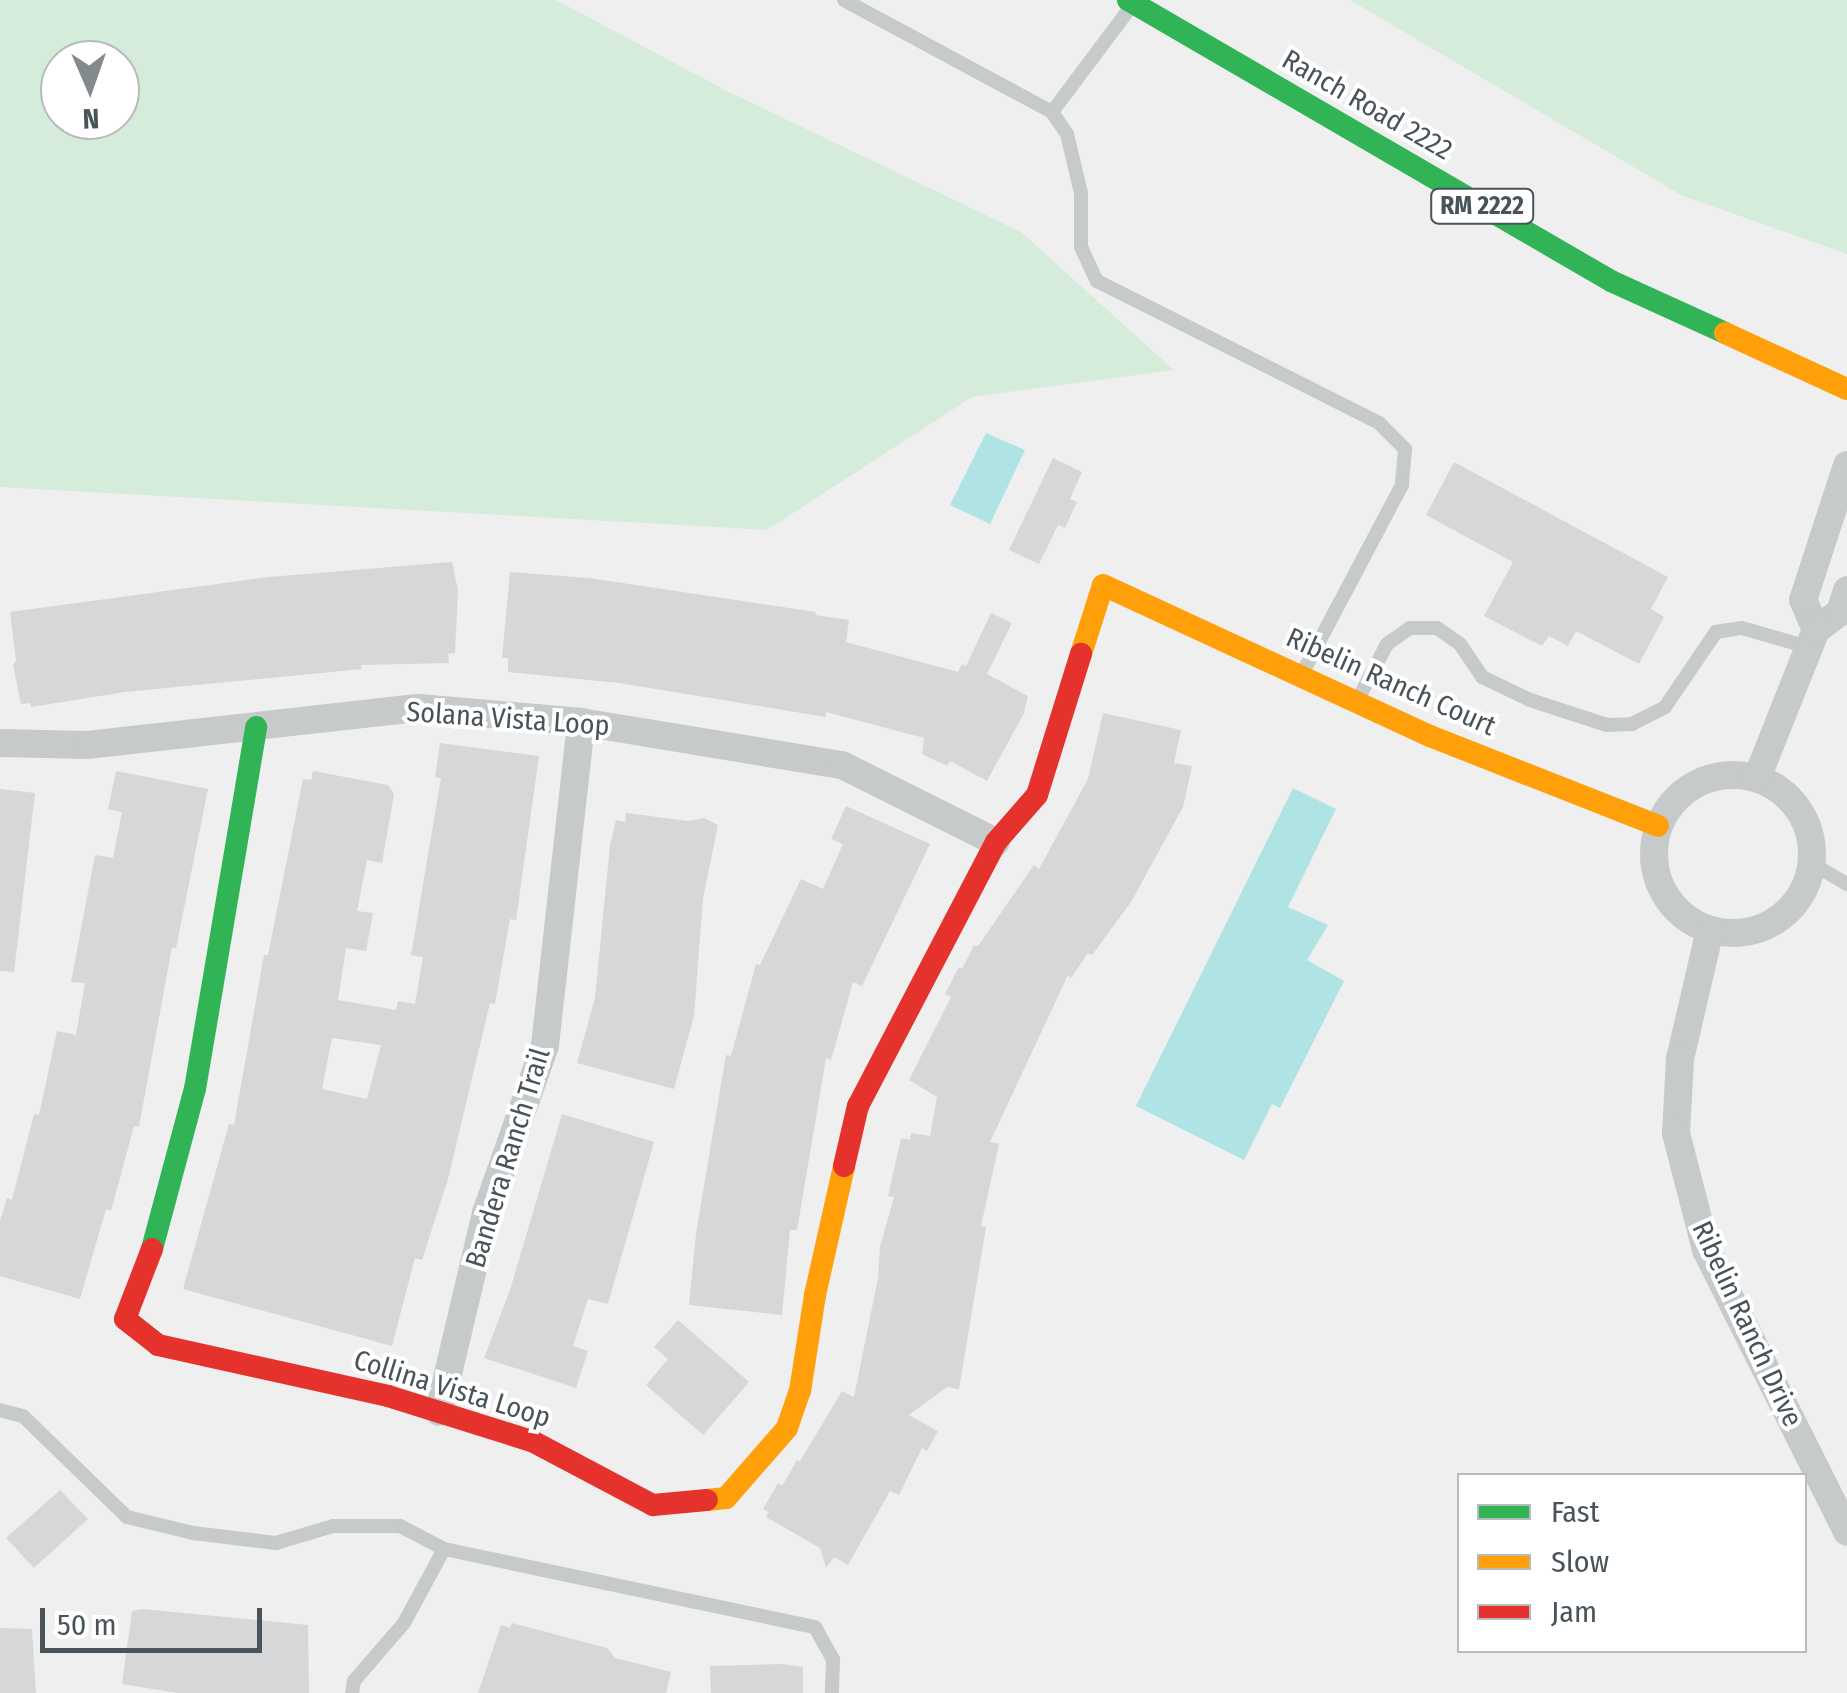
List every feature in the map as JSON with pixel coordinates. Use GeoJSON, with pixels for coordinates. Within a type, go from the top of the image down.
{"type":"FeatureCollection","features":[{"type":"Feature","properties":{"kind":"street","name":"Ranch Road 2222"},"geometry":{"type":"LineString","coordinates":[[1131,2],[1611,281],[1847,389]]}},
{"type":"Feature","properties":{"kind":"street"},"geometry":{"type":"LineString","coordinates":[[1812,638],[1804,600],[1847,465]]}},
{"type":"Feature","properties":{"kind":"street","name":"Ribelin Ranch Court"},"geometry":{"type":"LineString","coordinates":[[1104,584],[1430,736],[1658,826]]}},
{"type":"Feature","properties":{"kind":"street","name":"Collina Vista Loop"},"geometry":{"type":"LineString","coordinates":[[256,727],[195,1089],[150,1258],[125,1319],[158,1345],[388,1396],[532,1441],[653,1505],[726,1498],[787,1428],[800,1391],[814,1295],[858,1106],[996,842],[1037,795],[1104,584]]}},
{"type":"Feature","properties":{"kind":"street"},"geometry":{"type":"LineString","coordinates":[[1757,778],[1812,638],[1840,612],[1847,590]]}},
{"type":"Feature","properties":{"kind":"street","name":"Solana Vista Loop"},"geometry":{"type":"LineString","coordinates":[[0,743],[86,745],[420,708],[582,722],[842,765],[996,842]]}},
{"type":"Feature","properties":{"kind":"street","name":"Bandera Ranch Trail"},"geometry":{"type":"LineString","coordinates":[[439,1412],[486,1213],[546,1044],[582,722]]}},
{"type":"Feature","properties":{"kind":"street"},"geometry":{"type":"LineString","coordinates":[[1727,774],[1757,778],[1784,792],[1804,816],[1813,846],[1810,877],[1795,904],[1771,924],[1741,933],[1710,930],[1687,919],[1668,901],[1657,878],[1653,852],[1658,826],[1674,800],[1698,782],[1727,774]]}},
{"type":"Feature","properties":{"kind":"street","name":"Ribelin Ranch Drive"},"geometry":{"type":"LineString","coordinates":[[1710,930],[1680,1059],[1676,1134],[1706,1250],[1840,1501],[1847,1532]]}},
{"type":"Feature","properties":{"kind":"lane"},"geometry":{"type":"LineString","coordinates":[[844,0],[1052,112],[1067,134],[1081,194],[1080,247],[1097,281],[1396,435],[1405,449],[1402,485],[1302,674]]}},
{"type":"Feature","properties":{"kind":"lane"},"geometry":{"type":"LineString","coordinates":[[1052,112],[1131,2]]}},
{"type":"Feature","properties":{"kind":"lane"},"geometry":{"type":"LineString","coordinates":[[1357,702],[1387,644],[1410,628],[1436,628],[1460,644],[1482,676],[1530,700],[1608,725],[1632,724],[1665,707],[1716,632],[1742,628],[1812,638]]}},
{"type":"Feature","properties":{"kind":"lane"},"geometry":{"type":"LineString","coordinates":[[1811,863],[1847,884]]}},
{"type":"Feature","properties":{"kind":"lane"},"geometry":{"type":"LineString","coordinates":[[0,1410],[22,1416],[127,1518],[193,1533],[276,1543],[333,1526],[400,1526],[444,1549],[815,1627],[833,1660],[832,1693]]}},
{"type":"Feature","properties":{"kind":"lane"},"geometry":{"type":"LineString","coordinates":[[352,1693],[354,1681],[404,1623],[444,1549]]}},
{"type":"Feature","properties":{"kind":"green space"},"geometry":{"type":"Polygon","coordinates":[[[0,0],[556,0],[727,91],[1021,232],[1174,370],[972,397],[767,530],[0,487],[0,0]]]}},
{"type":"Feature","properties":{"kind":"green space"},"geometry":{"type":"Polygon","coordinates":[[[1350,0],[1847,0],[1847,254],[1681,195],[1350,0]]]}},
{"type":"Feature","properties":{"kind":"water"},"geometry":{"type":"Polygon","coordinates":[[[986,433],[1025,450],[990,524],[950,505],[986,433]]]}},
{"type":"Feature","properties":{"kind":"water"},"geometry":{"type":"Polygon","coordinates":[[[1293,788],[1336,809],[1288,907],[1328,925],[1307,960],[1344,981],[1280,1108],[1272,1104],[1244,1160],[1136,1106],[1293,788]]]}},
{"type":"Feature","properties":{"kind":"building"},"geometry":{"type":"Polygon","coordinates":[[[1053,458],[1082,472],[1070,499],[1077,502],[1065,528],[1058,525],[1039,564],[1009,550],[1053,458]]]}},
{"type":"Feature","properties":{"kind":"building"},"geometry":{"type":"Polygon","coordinates":[[[1454,462],[1668,577],[1651,609],[1664,617],[1639,664],[1576,631],[1568,646],[1549,636],[1542,646],[1484,616],[1513,562],[1426,515],[1454,462]]]}},
{"type":"Feature","properties":{"kind":"building"},"geometry":{"type":"Polygon","coordinates":[[[452,562],[458,590],[455,653],[448,654],[449,663],[361,665],[362,669],[125,692],[31,707],[30,703],[21,704],[13,665],[16,661],[10,612],[269,577],[452,562]]]}},
{"type":"Feature","properties":{"kind":"building"},"geometry":{"type":"Polygon","coordinates":[[[510,572],[589,578],[816,612],[815,615],[849,620],[846,642],[958,672],[962,664],[966,666],[991,613],[1012,623],[987,674],[1028,696],[1024,713],[987,781],[950,761],[947,766],[922,754],[924,738],[826,712],[826,717],[619,683],[508,672],[508,658],[502,658],[510,572]]]}},
{"type":"Feature","properties":{"kind":"building"},"geometry":{"type":"Polygon","coordinates":[[[1103,713],[1181,730],[1174,763],[1192,766],[1183,807],[1131,902],[1092,955],[1088,953],[1071,978],[1068,975],[990,1142],[999,1144],[981,1226],[986,1227],[959,1389],[947,1387],[909,1415],[938,1431],[927,1451],[922,1448],[899,1495],[890,1491],[848,1565],[834,1557],[826,1568],[820,1548],[766,1517],[769,1512],[763,1509],[778,1483],[782,1486],[797,1460],[800,1461],[842,1391],[854,1397],[878,1278],[880,1247],[894,1197],[888,1196],[901,1138],[910,1140],[911,1133],[930,1136],[937,1097],[909,1080],[951,997],[945,994],[959,967],[962,969],[974,945],[978,946],[1034,865],[1039,869],[1088,779],[1103,713]]]}},
{"type":"Feature","properties":{"kind":"building"},"geometry":{"type":"Polygon","coordinates":[[[440,743],[539,756],[516,920],[510,919],[495,1004],[490,1003],[448,1179],[422,1260],[415,1258],[392,1346],[183,1289],[229,1124],[234,1125],[264,955],[268,955],[303,779],[311,780],[313,771],[388,785],[394,794],[382,863],[367,860],[357,911],[373,913],[366,951],[346,948],[338,1000],[396,1010],[398,1001],[415,1004],[423,957],[411,955],[441,778],[435,777],[440,743]],[[332,1038],[322,1089],[367,1099],[381,1045],[332,1038]]]}},
{"type":"Feature","properties":{"kind":"building"},"geometry":{"type":"Polygon","coordinates":[[[116,771],[208,789],[176,948],[172,947],[139,1127],[134,1126],[111,1211],[106,1209],[80,1299],[0,1276],[0,1221],[7,1198],[12,1200],[34,1114],[39,1115],[57,1031],[76,1035],[85,983],[71,982],[95,855],[113,858],[122,812],[108,809],[116,771]]]}},
{"type":"Feature","properties":{"kind":"building"},"geometry":{"type":"Polygon","coordinates":[[[0,789],[35,793],[14,972],[0,971],[0,789]]]}},
{"type":"Feature","properties":{"kind":"building"},"geometry":{"type":"Polygon","coordinates":[[[846,806],[930,844],[862,986],[853,982],[831,1060],[826,1058],[797,1230],[790,1230],[782,1315],[689,1305],[696,1234],[726,1055],[731,1056],[756,964],[760,965],[801,879],[823,889],[843,844],[831,839],[846,806]]]}},
{"type":"Feature","properties":{"kind":"building"},"geometry":{"type":"Polygon","coordinates":[[[626,813],[688,821],[704,818],[718,825],[703,898],[694,1016],[674,1089],[577,1063],[595,998],[610,845],[616,820],[625,822],[626,813]]]}},
{"type":"Feature","properties":{"kind":"building"},"geometry":{"type":"Polygon","coordinates":[[[562,1114],[654,1142],[608,1304],[588,1299],[573,1346],[588,1351],[576,1388],[484,1358],[510,1290],[562,1114]]]}},
{"type":"Feature","properties":{"kind":"building"},"geometry":{"type":"Polygon","coordinates":[[[678,1320],[749,1382],[703,1435],[646,1385],[668,1359],[654,1347],[678,1320]]]}},
{"type":"Feature","properties":{"kind":"building"},"geometry":{"type":"Polygon","coordinates":[[[60,1490],[88,1519],[34,1568],[6,1538],[60,1490]]]}},
{"type":"Feature","properties":{"kind":"building"},"geometry":{"type":"Polygon","coordinates":[[[132,1611],[308,1625],[309,1693],[178,1693],[122,1684],[132,1611]]]}},
{"type":"Feature","properties":{"kind":"building"},"geometry":{"type":"Polygon","coordinates":[[[512,1623],[607,1648],[615,1658],[671,1672],[666,1693],[478,1693],[501,1625],[510,1628],[512,1623]]]}},
{"type":"Feature","properties":{"kind":"building"},"geometry":{"type":"Polygon","coordinates":[[[0,1628],[32,1629],[36,1693],[0,1693],[0,1628]]]}},
{"type":"Feature","properties":{"kind":"building"},"geometry":{"type":"Polygon","coordinates":[[[710,1666],[803,1667],[803,1693],[711,1693],[710,1666]]]}},
{"type":"Feature","properties":{"kind":"traffic: fast"},"geometry":{"type":"LineString","coordinates":[[1128,0],[1611,281],[1725,333]]}},
{"type":"Feature","properties":{"kind":"traffic: fast"},"geometry":{"type":"LineString","coordinates":[[152,1249],[195,1089],[256,727]]}},
{"type":"Feature","properties":{"kind":"traffic: slow"},"geometry":{"type":"LineString","coordinates":[[1725,333],[1847,389]]}},
{"type":"Feature","properties":{"kind":"traffic: slow"},"geometry":{"type":"LineString","coordinates":[[1081,654],[1103,585],[1430,736],[1658,826]]}},
{"type":"Feature","properties":{"kind":"traffic: slow"},"geometry":{"type":"LineString","coordinates":[[707,1500],[726,1498],[787,1428],[800,1391],[815,1295],[844,1166]]}},
{"type":"Feature","properties":{"kind":"traffic: jam"},"geometry":{"type":"LineString","coordinates":[[844,1166],[858,1106],[996,842],[1037,795],[1081,654]]}},
{"type":"Feature","properties":{"kind":"traffic: jam"},"geometry":{"type":"LineString","coordinates":[[152,1249],[125,1319],[158,1345],[388,1396],[532,1441],[653,1505],[707,1500]]}}]}
